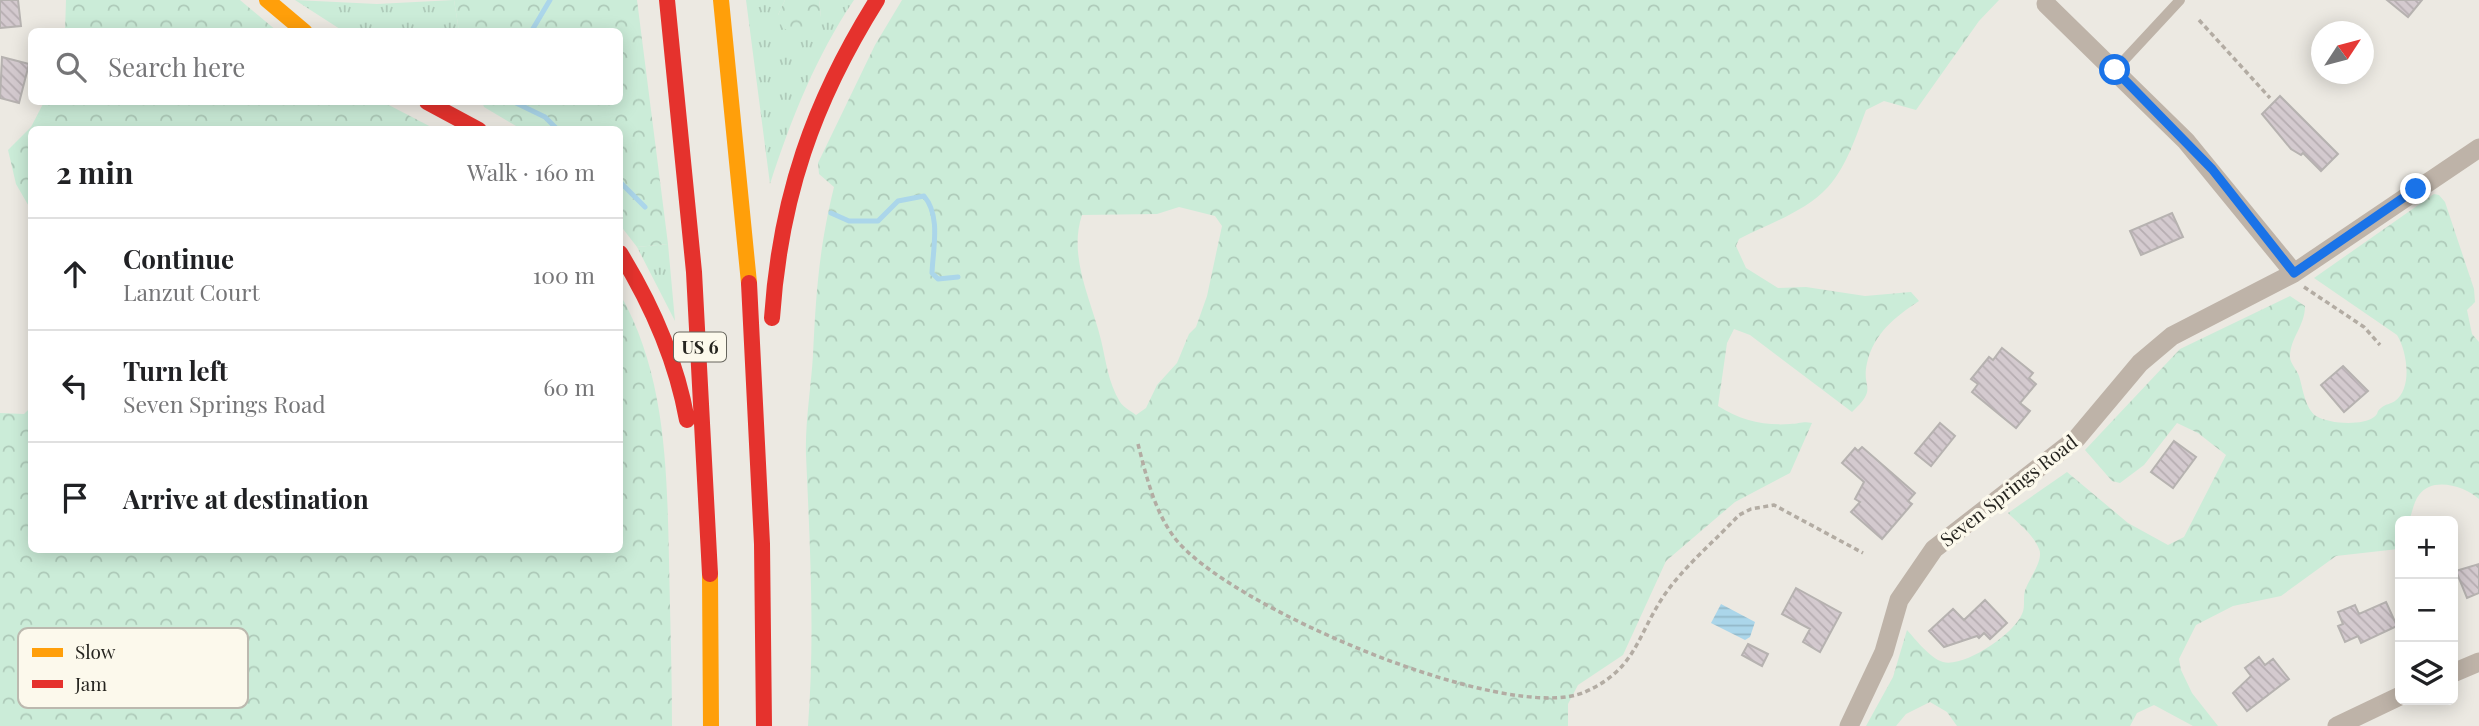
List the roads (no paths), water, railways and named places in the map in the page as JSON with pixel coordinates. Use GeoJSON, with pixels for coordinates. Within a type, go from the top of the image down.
{"type":"FeatureCollection","features":[{"type":"Feature","properties":{"kind":"highway"},"geometry":{"type":"LineString","coordinates":[[267,0],[300,28]]}},
{"type":"Feature","properties":{"kind":"highway","name":"US 6"},"geometry":{"type":"LineString","coordinates":[[667,0],[688,184],[699,325],[708,504],[711,726]]}},
{"type":"Feature","properties":{"kind":"highway","name":"US 6"},"geometry":{"type":"LineString","coordinates":[[721,0],[750,275],[764,531],[764,726]]}},
{"type":"Feature","properties":{"kind":"highway"},"geometry":{"type":"LineString","coordinates":[[771,333],[778,243],[800,154],[821,99],[877,0]]}},
{"type":"Feature","properties":{"kind":"highway"},"geometry":{"type":"LineString","coordinates":[[433,105],[472,126]]}},
{"type":"Feature","properties":{"kind":"highway"},"geometry":{"type":"LineString","coordinates":[[623,258],[652,307],[682,393],[692,470],[695,563],[711,696]]}},
{"type":"Feature","properties":{"kind":"highway"},"geometry":{"type":"LineString","coordinates":[[764,531],[773,415]]}},
{"type":"Feature","properties":{"kind":"street"},"geometry":{"type":"LineString","coordinates":[[2044,2],[2212,169],[2291,275]]}},
{"type":"Feature","properties":{"kind":"street","name":"Seven Springs Road"},"geometry":{"type":"LineString","coordinates":[[1849,726],[1884,653],[1898,604],[1908,582],[1934,548],[1962,524],[2066,448],[2090,424],[2140,363],[2172,336],[2291,275],[2479,148]]}},
{"type":"Feature","properties":{"kind":"street"},"geometry":{"type":"LineString","coordinates":[[2458,671],[2479,662]]}},
{"type":"Feature","properties":{"kind":"street"},"geometry":{"type":"LineString","coordinates":[[2337,726],[2395,698]]}},
{"type":"Feature","properties":{"kind":"lane"},"geometry":{"type":"LineString","coordinates":[[2115,70],[2180,0]]}},
{"type":"Feature","properties":{"kind":"water"},"geometry":{"type":"Polygon","coordinates":[[[1721,604],[1755,622],[1750,637],[1745,640],[1711,623],[1721,604]]]}},
{"type":"Feature","properties":{"kind":"waterway"},"geometry":{"type":"LineString","coordinates":[[533,28],[550,0]]}},
{"type":"Feature","properties":{"kind":"waterway"},"geometry":{"type":"LineString","coordinates":[[520,105],[545,117],[554,126]]}},
{"type":"Feature","properties":{"kind":"waterway"},"geometry":{"type":"LineString","coordinates":[[623,185],[645,207]]}},
{"type":"Feature","properties":{"kind":"waterway"},"geometry":{"type":"LineString","coordinates":[[831,213],[849,221],[878,221],[898,201],[924,196],[933,213],[932,273],[938,279],[958,277]]}}]}
